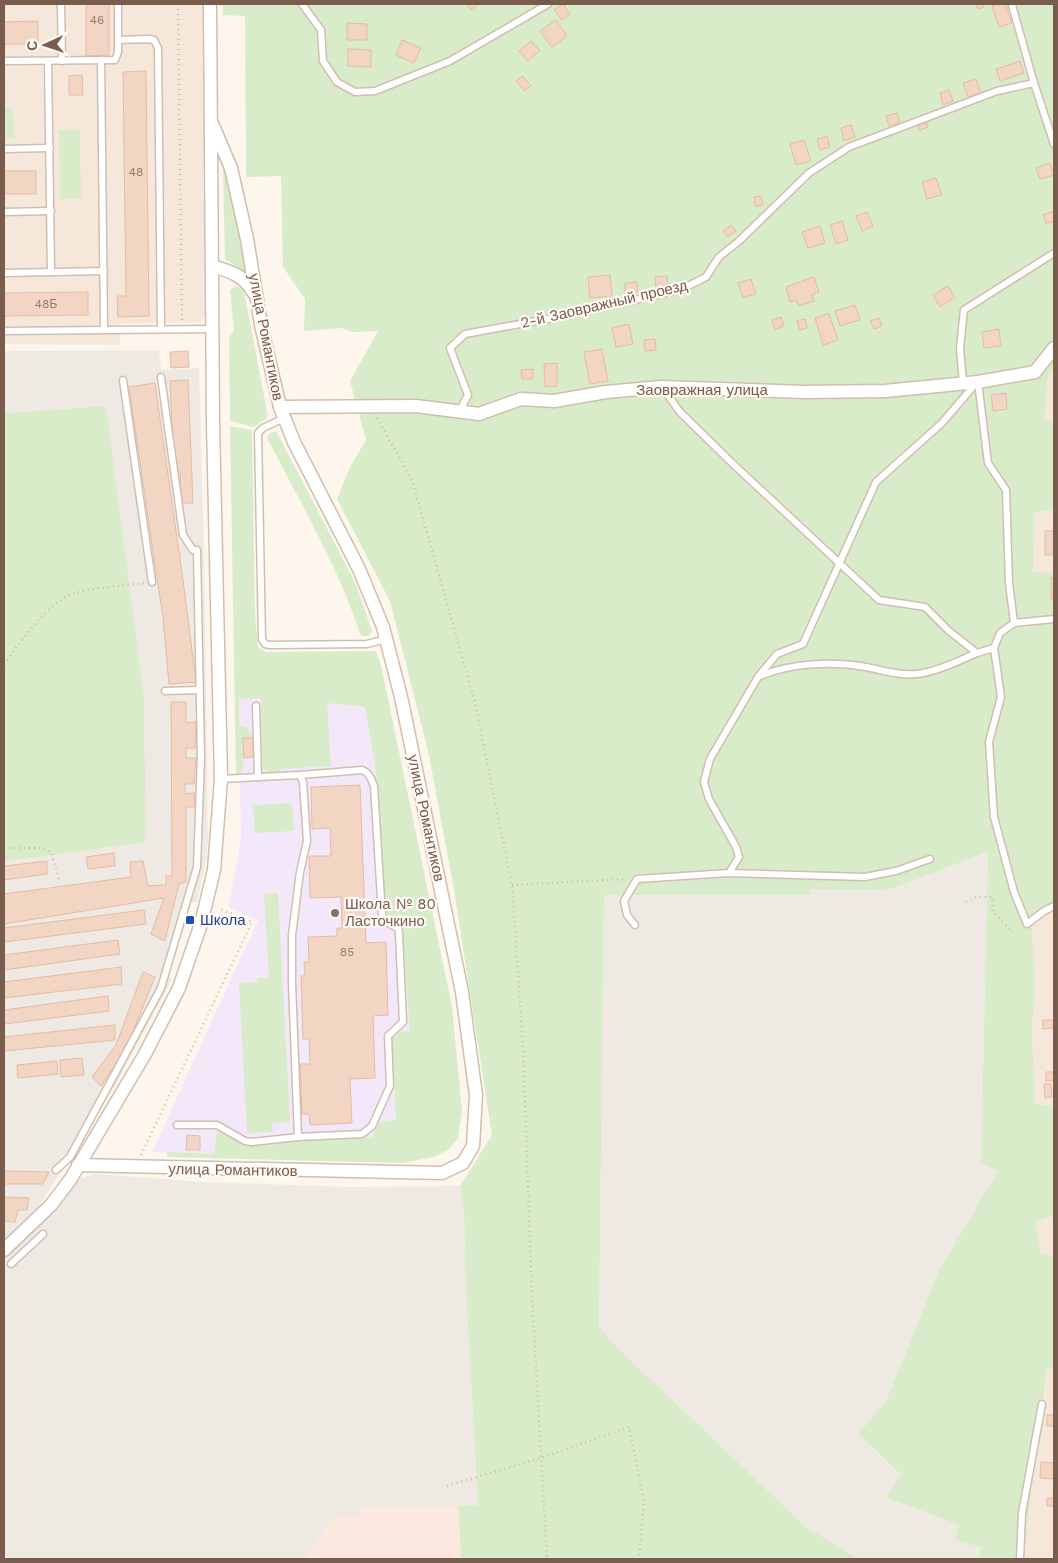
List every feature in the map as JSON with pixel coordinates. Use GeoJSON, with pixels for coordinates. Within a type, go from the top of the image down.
{"type":"FeatureCollection","features":[{"type":"Feature","properties":{"kind":"street","name":"улица Романтиков"},"geometry":{"type":"LineString","coordinates":[[210,4],[213,407],[222,780],[214,870],[206,904],[178,988],[145,1054],[78,1165],[442,1173],[463,1163],[473,1146],[476,1095],[462,992],[401,697],[386,639],[359,569],[294,442],[282,412],[256,296],[247,239],[232,168],[211,121]]}},
{"type":"Feature","properties":{"kind":"street"},"geometry":{"type":"LineString","coordinates":[[212,266],[227,270],[246,280],[256,296]]}},
{"type":"Feature","properties":{"kind":"street","name":"Заовражная улица"},"geometry":{"type":"LineString","coordinates":[[282,412],[370,406],[416,406],[479,414],[521,399],[554,402],[606,392],[661,387],[804,392],[885,392],[978,382],[1035,372],[1054,348]]}},
{"type":"Feature","properties":{"kind":"street"},"geometry":{"type":"LineString","coordinates":[[6,1246],[51,1205],[78,1165]]}},
{"type":"Feature","properties":{"kind":"lane"},"geometry":{"type":"LineString","coordinates":[[61,4],[62,61]]}},
{"type":"Feature","properties":{"kind":"lane"},"geometry":{"type":"LineString","coordinates":[[4,61],[115,60],[118,52],[118,4]]}},
{"type":"Feature","properties":{"kind":"lane"},"geometry":{"type":"LineString","coordinates":[[302,4],[321,30],[323,61],[337,82],[355,92],[375,91],[450,61],[548,4]]}},
{"type":"Feature","properties":{"kind":"lane"},"geometry":{"type":"LineString","coordinates":[[1012,5],[1034,83],[1054,144]]}},
{"type":"Feature","properties":{"kind":"lane"},"geometry":{"type":"LineString","coordinates":[[118,40],[149,39],[154,40],[158,48],[161,329]]}},
{"type":"Feature","properties":{"kind":"lane"},"geometry":{"type":"LineString","coordinates":[[101,60],[104,330]]}},
{"type":"Feature","properties":{"kind":"lane"},"geometry":{"type":"LineString","coordinates":[[48,61],[51,272]]}},
{"type":"Feature","properties":{"kind":"lane","name":"2-й Заовражный проезд"},"geometry":{"type":"LineString","coordinates":[[459,412],[468,395],[450,348],[465,334],[564,316],[682,289],[706,277],[719,257],[739,241],[809,173],[849,147],[997,91],[1034,83]]}},
{"type":"Feature","properties":{"kind":"lane"},"geometry":{"type":"LineString","coordinates":[[4,149],[50,148]]}},
{"type":"Feature","properties":{"kind":"lane"},"geometry":{"type":"LineString","coordinates":[[4,212],[50,211]]}},
{"type":"Feature","properties":{"kind":"lane"},"geometry":{"type":"LineString","coordinates":[[963,383],[960,348],[964,310],[1054,253]]}},
{"type":"Feature","properties":{"kind":"lane"},"geometry":{"type":"LineString","coordinates":[[4,273],[104,272]]}},
{"type":"Feature","properties":{"kind":"lane"},"geometry":{"type":"LineString","coordinates":[[4,331],[212,329]]}},
{"type":"Feature","properties":{"kind":"lane"},"geometry":{"type":"LineString","coordinates":[[56,1170],[70,1157],[161,988],[197,867],[201,776],[197,550],[193,550],[183,535],[161,377]]}},
{"type":"Feature","properties":{"kind":"lane"},"geometry":{"type":"LineString","coordinates":[[123,380],[152,582]]}},
{"type":"Feature","properties":{"kind":"lane"},"geometry":{"type":"LineString","coordinates":[[729,873],[739,857],[736,847],[709,799],[704,782],[710,759],[758,677],[777,654],[803,644],[876,482],[942,422],[978,382]]}},
{"type":"Feature","properties":{"kind":"lane"},"geometry":{"type":"LineString","coordinates":[[978,382],[988,463],[1006,490],[1009,583],[1014,623]]}},
{"type":"Feature","properties":{"kind":"lane"},"geometry":{"type":"LineString","coordinates":[[661,387],[680,412],[879,600],[926,607],[949,632],[978,653]]}},
{"type":"Feature","properties":{"kind":"lane"},"geometry":{"type":"LineString","coordinates":[[282,412],[258,433],[262,639],[265,644],[270,645],[367,644],[386,639]]}},
{"type":"Feature","properties":{"kind":"lane"},"geometry":{"type":"LineString","coordinates":[[1054,619],[1014,623],[1000,633],[994,648],[1001,697],[989,742],[994,817],[1014,892],[1027,924],[1054,906]]}},
{"type":"Feature","properties":{"kind":"lane"},"geometry":{"type":"LineString","coordinates":[[758,677],[778,668],[821,665],[864,666],[914,675],[928,672],[994,648]]}},
{"type":"Feature","properties":{"kind":"lane"},"geometry":{"type":"LineString","coordinates":[[165,691],[198,690]]}},
{"type":"Feature","properties":{"kind":"lane"},"geometry":{"type":"LineString","coordinates":[[256,706],[258,777]]}},
{"type":"Feature","properties":{"kind":"lane"},"geometry":{"type":"LineString","coordinates":[[176,1125],[217,1125],[245,1141],[251,1142],[298,1137],[362,1134],[372,1126],[390,1086],[388,1036],[403,1022],[399,934],[398,928],[384,921],[382,915],[374,786],[367,772],[362,770],[222,780]]}},
{"type":"Feature","properties":{"kind":"lane"},"geometry":{"type":"LineString","coordinates":[[298,1137],[292,983],[294,914],[307,841],[305,793],[300,775]]}},
{"type":"Feature","properties":{"kind":"lane"},"geometry":{"type":"LineString","coordinates":[[635,925],[627,915],[624,901],[637,879],[729,873],[865,877],[896,871],[930,859]]}},
{"type":"Feature","properties":{"kind":"lane"},"geometry":{"type":"LineString","coordinates":[[11,1264],[43,1234]]}},
{"type":"Feature","properties":{"kind":"lane"},"geometry":{"type":"LineString","coordinates":[[1020,1559],[1022,1513],[1042,1404]]}},
{"type":"Feature","properties":{"kind":"path"},"geometry":{"type":"LineString","coordinates":[[178,4],[182,329]]}},
{"type":"Feature","properties":{"kind":"path"},"geometry":{"type":"LineString","coordinates":[[370,406],[412,480],[475,703],[512,885],[525,1086],[532,1297],[547,1559]]}},
{"type":"Feature","properties":{"kind":"path"},"geometry":{"type":"LineString","coordinates":[[4,664],[22,639],[58,603],[74,594],[152,582]]}},
{"type":"Feature","properties":{"kind":"path"},"geometry":{"type":"LineString","coordinates":[[4,848],[42,848],[51,852],[59,880]]}},
{"type":"Feature","properties":{"kind":"path"},"geometry":{"type":"LineString","coordinates":[[512,885],[637,879]]}},
{"type":"Feature","properties":{"kind":"path"},"geometry":{"type":"LineString","coordinates":[[966,902],[976,898],[992,897],[993,912],[1013,932]]}},
{"type":"Feature","properties":{"kind":"path"},"geometry":{"type":"LineString","coordinates":[[139,1158],[252,922],[206,904]]}},
{"type":"Feature","properties":{"kind":"path"},"geometry":{"type":"LineString","coordinates":[[447,1486],[541,1458],[629,1427],[644,1500],[639,1559]]}},
{"type":"Feature","properties":{"kind":"shaded area"},"geometry":{"type":"Polygon","coordinates":[[[4,4],[203,4],[205,315],[201,322],[119,324],[120,345],[4,344],[4,4]]]}},
{"type":"Feature","properties":{"kind":"shaded area"},"geometry":{"type":"Polygon","coordinates":[[[159,350],[161,370],[199,368],[208,844],[204,869],[197,902],[191,903],[167,975],[172,979],[116,1084],[36,1211],[4,1241],[4,862],[146,842],[144,697],[106,406],[4,413],[4,351],[159,350]]]}},
{"type":"Feature","properties":{"kind":"shaded area"},"geometry":{"type":"Polygon","coordinates":[[[1054,367],[1054,423],[1045,420],[1047,380],[1054,367]]]}},
{"type":"Feature","properties":{"kind":"shaded area"},"geometry":{"type":"Polygon","coordinates":[[[1054,511],[1054,573],[1033,573],[1034,512],[1054,511]]]}},
{"type":"Feature","properties":{"kind":"shaded area","name":"Школа № 80 Ласточкино"},"geometry":{"type":"Polygon","coordinates":[[[375,658],[443,1147],[214,1154],[152,1152],[258,920],[228,907],[241,840],[238,662],[375,658]]]}},
{"type":"Feature","properties":{"kind":"shaded area"},"geometry":{"type":"Polygon","coordinates":[[[988,852],[981,1163],[998,1171],[939,1270],[886,1401],[858,1434],[901,1476],[885,1497],[959,1525],[981,1547],[978,1559],[859,1559],[806,1527],[622,1352],[599,1327],[604,894],[809,895],[810,889],[888,890],[988,852]]]}},
{"type":"Feature","properties":{"kind":"shaded area"},"geometry":{"type":"Polygon","coordinates":[[[1054,907],[1054,1105],[1035,1104],[1032,1033],[1035,983],[1032,927],[1035,920],[1054,907]]]}},
{"type":"Feature","properties":{"kind":"shaded area"},"geometry":{"type":"Polygon","coordinates":[[[94,1174],[203,1182],[348,1187],[460,1186],[464,1211],[466,1292],[478,1506],[359,1507],[359,1516],[333,1517],[306,1559],[4,1559],[4,1258],[41,1224],[76,1180],[94,1174]]]}},
{"type":"Feature","properties":{"kind":"shaded area"},"geometry":{"type":"Polygon","coordinates":[[[1054,1215],[1054,1255],[1041,1254],[1035,1222],[1054,1215]]]}},
{"type":"Feature","properties":{"kind":"shaded area"},"geometry":{"type":"Polygon","coordinates":[[[1046,1369],[1054,1369],[1054,1559],[1025,1559],[1027,1517],[1045,1403],[1046,1369]]]}},
{"type":"Feature","properties":{"kind":"shaded area"},"geometry":{"type":"Polygon","coordinates":[[[458,1506],[461,1559],[306,1559],[333,1517],[359,1516],[359,1507],[458,1506]]]}},
{"type":"Feature","properties":{"kind":"green space"},"geometry":{"type":"Polygon","coordinates":[[[223,4],[1054,4],[1054,367],[1047,380],[1045,419],[1054,423],[1054,511],[1034,512],[1033,572],[1054,573],[1054,907],[1035,920],[1032,927],[1035,983],[1032,1033],[1035,1104],[1054,1105],[1054,1215],[1035,1222],[1041,1254],[1054,1255],[1054,1369],[1046,1369],[1045,1393],[1026,1535],[1025,1559],[978,1559],[981,1547],[954,1540],[959,1525],[885,1497],[901,1475],[858,1434],[886,1401],[939,1270],[998,1171],[981,1163],[988,852],[888,890],[810,889],[809,895],[604,895],[599,1327],[622,1352],[806,1527],[859,1559],[461,1559],[458,1506],[478,1505],[466,1292],[464,1211],[460,1186],[492,1135],[454,890],[429,755],[390,601],[337,499],[350,467],[366,440],[350,381],[378,331],[352,332],[342,328],[304,331],[305,299],[283,267],[281,176],[246,177],[245,16],[223,15],[223,4]]]}},
{"type":"Feature","properties":{"kind":"green space"},"geometry":{"type":"Polygon","coordinates":[[[4,79],[6,79],[6,108],[13,109],[14,137],[4,138],[4,79]]]}},
{"type":"Feature","properties":{"kind":"green space"},"geometry":{"type":"Polygon","coordinates":[[[59,130],[80,130],[81,199],[60,199],[59,130]]]}},
{"type":"Feature","properties":{"kind":"green space"},"geometry":{"type":"Polygon","coordinates":[[[223,164],[249,265],[244,272],[225,259],[223,164]]]}},
{"type":"Feature","properties":{"kind":"green space"},"geometry":{"type":"Polygon","coordinates":[[[236,286],[242,289],[245,296],[268,417],[254,427],[230,421],[229,338],[234,330],[230,290],[236,286]]]}},
{"type":"Feature","properties":{"kind":"green space"},"geometry":{"type":"Polygon","coordinates":[[[106,406],[144,697],[146,842],[4,862],[4,413],[106,406]]]}},
{"type":"Feature","properties":{"kind":"green space"},"geometry":{"type":"Polygon","coordinates":[[[230,426],[252,430],[255,615],[258,647],[266,652],[376,651],[381,665],[452,1007],[462,1111],[458,1138],[449,1149],[434,1157],[403,1163],[167,1157],[167,1152],[214,1154],[217,1130],[244,1145],[372,1137],[380,1122],[396,1120],[392,1040],[400,1032],[410,1031],[402,921],[389,918],[385,911],[376,770],[365,707],[327,703],[331,766],[280,769],[279,773],[271,774],[263,769],[262,762],[261,698],[239,699],[239,726],[248,728],[253,738],[243,738],[243,768],[240,775],[236,774],[230,426]]]}},
{"type":"Feature","properties":{"kind":"green space"},"geometry":{"type":"Polygon","coordinates":[[[276,431],[356,584],[372,631],[369,636],[361,636],[330,560],[267,438],[270,433],[276,431]]]}},
{"type":"Feature","properties":{"kind":"green space"},"geometry":{"type":"Polygon","coordinates":[[[292,803],[294,831],[255,833],[253,805],[292,803]]]}},
{"type":"Feature","properties":{"kind":"green space"},"geometry":{"type":"Polygon","coordinates":[[[278,893],[290,1122],[272,1123],[273,1132],[247,1133],[239,983],[257,982],[257,978],[269,978],[264,894],[278,893]]]}},
{"type":"Feature","properties":{"kind":"building"},"geometry":{"type":"Polygon","coordinates":[[[86,4],[109,4],[109,55],[86,56],[86,4]]]}},
{"type":"Feature","properties":{"kind":"building"},"geometry":{"type":"Polygon","coordinates":[[[466,4],[478,4],[471,10],[466,4]]]}},
{"type":"Feature","properties":{"kind":"building"},"geometry":{"type":"Polygon","coordinates":[[[563,4],[570,14],[562,20],[554,10],[563,4]]]}},
{"type":"Feature","properties":{"kind":"building"},"geometry":{"type":"Polygon","coordinates":[[[976,4],[982,4],[984,7],[978,9],[976,4]]]}},
{"type":"Feature","properties":{"kind":"building"},"geometry":{"type":"Polygon","coordinates":[[[1005,4],[1012,23],[999,27],[992,6],[1005,4]]]}},
{"type":"Feature","properties":{"kind":"building"},"geometry":{"type":"Polygon","coordinates":[[[556,20],[567,36],[552,47],[540,31],[556,20]]]}},
{"type":"Feature","properties":{"kind":"building"},"geometry":{"type":"Polygon","coordinates":[[[38,21],[38,44],[4,44],[4,22],[38,21]]]}},
{"type":"Feature","properties":{"kind":"building"},"geometry":{"type":"Polygon","coordinates":[[[347,23],[367,24],[367,40],[347,40],[347,23]]]}},
{"type":"Feature","properties":{"kind":"building"},"geometry":{"type":"Polygon","coordinates":[[[402,40],[421,48],[414,63],[396,55],[402,40]]]}},
{"type":"Feature","properties":{"kind":"building"},"geometry":{"type":"Polygon","coordinates":[[[531,41],[540,51],[528,61],[519,51],[531,41]]]}},
{"type":"Feature","properties":{"kind":"building"},"geometry":{"type":"Polygon","coordinates":[[[348,49],[371,50],[371,67],[348,66],[348,49]]]}},
{"type":"Feature","properties":{"kind":"building"},"geometry":{"type":"Polygon","coordinates":[[[1020,61],[1024,73],[1000,81],[996,69],[1020,61]]]}},
{"type":"Feature","properties":{"kind":"building"},"geometry":{"type":"Polygon","coordinates":[[[146,71],[149,316],[118,317],[117,296],[126,296],[123,72],[146,71]]]}},
{"type":"Feature","properties":{"kind":"building"},"geometry":{"type":"Polygon","coordinates":[[[82,75],[83,95],[69,95],[69,76],[82,75]]]}},
{"type":"Feature","properties":{"kind":"building"},"geometry":{"type":"Polygon","coordinates":[[[523,76],[531,86],[524,91],[516,81],[523,76]]]}},
{"type":"Feature","properties":{"kind":"building"},"geometry":{"type":"Polygon","coordinates":[[[976,79],[981,93],[968,97],[963,83],[976,79]]]}},
{"type":"Feature","properties":{"kind":"building"},"geometry":{"type":"Polygon","coordinates":[[[949,90],[953,101],[943,105],[940,93],[949,90]]]}},
{"type":"Feature","properties":{"kind":"building"},"geometry":{"type":"Polygon","coordinates":[[[897,113],[900,122],[889,126],[886,116],[897,113]]]}},
{"type":"Feature","properties":{"kind":"building"},"geometry":{"type":"Polygon","coordinates":[[[927,123],[928,127],[920,130],[918,125],[927,123]]]}},
{"type":"Feature","properties":{"kind":"building"},"geometry":{"type":"Polygon","coordinates":[[[851,125],[855,137],[844,141],[841,128],[851,125]]]}},
{"type":"Feature","properties":{"kind":"building"},"geometry":{"type":"Polygon","coordinates":[[[827,136],[830,147],[820,150],[817,139],[827,136]]]}},
{"type":"Feature","properties":{"kind":"building"},"geometry":{"type":"Polygon","coordinates":[[[804,140],[811,161],[796,165],[790,144],[804,140]]]}},
{"type":"Feature","properties":{"kind":"building"},"geometry":{"type":"Polygon","coordinates":[[[1050,163],[1054,175],[1040,179],[1036,168],[1050,163]]]}},
{"type":"Feature","properties":{"kind":"building"},"geometry":{"type":"Polygon","coordinates":[[[4,171],[36,171],[36,194],[4,194],[4,171]]]}},
{"type":"Feature","properties":{"kind":"building"},"geometry":{"type":"Polygon","coordinates":[[[936,178],[942,195],[927,199],[922,182],[936,178]]]}},
{"type":"Feature","properties":{"kind":"building"},"geometry":{"type":"Polygon","coordinates":[[[761,196],[763,205],[755,206],[754,197],[761,196]]]}},
{"type":"Feature","properties":{"kind":"building"},"geometry":{"type":"Polygon","coordinates":[[[1054,211],[1054,221],[1046,224],[1043,215],[1054,211]]]}},
{"type":"Feature","properties":{"kind":"building"},"geometry":{"type":"Polygon","coordinates":[[[867,212],[873,226],[862,231],[856,216],[867,212]]]}},
{"type":"Feature","properties":{"kind":"building"},"geometry":{"type":"Polygon","coordinates":[[[842,221],[848,240],[836,244],[830,225],[842,221]]]}},
{"type":"Feature","properties":{"kind":"building"},"geometry":{"type":"Polygon","coordinates":[[[731,225],[736,231],[728,237],[723,231],[731,225]]]}},
{"type":"Feature","properties":{"kind":"building"},"geometry":{"type":"Polygon","coordinates":[[[820,226],[825,243],[808,248],[802,232],[820,226]]]}},
{"type":"Feature","properties":{"kind":"building"},"geometry":{"type":"Polygon","coordinates":[[[610,275],[612,296],[590,298],[588,277],[610,275]]]}},
{"type":"Feature","properties":{"kind":"building"},"geometry":{"type":"Polygon","coordinates":[[[667,276],[668,286],[656,287],[655,277],[667,276]]]}},
{"type":"Feature","properties":{"kind":"building"},"geometry":{"type":"Polygon","coordinates":[[[814,277],[819,292],[812,295],[814,301],[799,306],[796,300],[790,302],[786,287],[814,277]]]}},
{"type":"Feature","properties":{"kind":"building"},"geometry":{"type":"Polygon","coordinates":[[[751,279],[756,294],[743,298],[738,283],[751,279]]]}},
{"type":"Feature","properties":{"kind":"building"},"geometry":{"type":"Polygon","coordinates":[[[637,282],[638,292],[625,293],[625,283],[637,282]]]}},
{"type":"Feature","properties":{"kind":"building"},"geometry":{"type":"Polygon","coordinates":[[[948,286],[955,297],[940,307],[933,295],[948,286]]]}},
{"type":"Feature","properties":{"kind":"building"},"geometry":{"type":"Polygon","coordinates":[[[88,292],[88,315],[4,316],[4,293],[88,292]]]}},
{"type":"Feature","properties":{"kind":"building"},"geometry":{"type":"Polygon","coordinates":[[[855,305],[860,320],[840,326],[835,311],[855,305]]]}},
{"type":"Feature","properties":{"kind":"building"},"geometry":{"type":"Polygon","coordinates":[[[829,313],[838,340],[823,345],[815,318],[829,313]]]}},
{"type":"Feature","properties":{"kind":"building"},"geometry":{"type":"Polygon","coordinates":[[[781,317],[784,326],[775,329],[772,320],[781,317]]]}},
{"type":"Feature","properties":{"kind":"building"},"geometry":{"type":"Polygon","coordinates":[[[879,318],[882,326],[874,329],[870,321],[879,318]]]}},
{"type":"Feature","properties":{"kind":"building"},"geometry":{"type":"Polygon","coordinates":[[[805,319],[807,328],[800,330],[797,321],[805,319]]]}},
{"type":"Feature","properties":{"kind":"building"},"geometry":{"type":"Polygon","coordinates":[[[629,324],[633,344],[616,347],[612,328],[629,324]]]}},
{"type":"Feature","properties":{"kind":"building"},"geometry":{"type":"Polygon","coordinates":[[[999,329],[1001,346],[984,348],[982,332],[999,329]]]}},
{"type":"Feature","properties":{"kind":"building"},"geometry":{"type":"Polygon","coordinates":[[[655,339],[656,350],[645,351],[644,340],[655,339]]]}},
{"type":"Feature","properties":{"kind":"building"},"geometry":{"type":"Polygon","coordinates":[[[602,349],[608,381],[590,384],[584,352],[602,349]]]}},
{"type":"Feature","properties":{"kind":"building"},"geometry":{"type":"Polygon","coordinates":[[[188,351],[189,367],[171,368],[170,352],[188,351]]]}},
{"type":"Feature","properties":{"kind":"building"},"geometry":{"type":"Polygon","coordinates":[[[557,363],[557,386],[545,387],[544,364],[557,363]]]}},
{"type":"Feature","properties":{"kind":"building"},"geometry":{"type":"Polygon","coordinates":[[[533,369],[533,379],[522,379],[521,370],[533,369]]]}},
{"type":"Feature","properties":{"kind":"building"},"geometry":{"type":"Polygon","coordinates":[[[188,380],[193,503],[181,503],[180,471],[178,471],[175,453],[173,454],[170,381],[188,380]]]}},
{"type":"Feature","properties":{"kind":"building"},"geometry":{"type":"Polygon","coordinates":[[[155,383],[196,682],[169,684],[163,618],[129,387],[155,383]]]}},
{"type":"Feature","properties":{"kind":"building"},"geometry":{"type":"Polygon","coordinates":[[[1006,393],[1007,409],[993,411],[991,395],[1006,393]]]}},
{"type":"Feature","properties":{"kind":"building"},"geometry":{"type":"Polygon","coordinates":[[[1045,531],[1054,531],[1054,555],[1045,555],[1045,531]]]}},
{"type":"Feature","properties":{"kind":"building"},"geometry":{"type":"Polygon","coordinates":[[[1051,578],[1054,578],[1054,599],[1051,599],[1051,578]]]}},
{"type":"Feature","properties":{"kind":"building"},"geometry":{"type":"Polygon","coordinates":[[[171,702],[186,702],[186,723],[196,722],[195,748],[186,748],[186,758],[196,758],[194,784],[185,784],[185,794],[194,793],[195,807],[186,807],[186,882],[179,884],[165,941],[151,934],[164,898],[4,924],[4,894],[131,877],[130,862],[143,861],[148,886],[166,885],[166,876],[172,876],[171,702]]]}},
{"type":"Feature","properties":{"kind":"building"},"geometry":{"type":"Polygon","coordinates":[[[243,738],[253,738],[253,757],[244,758],[243,738]]]}},
{"type":"Feature","properties":{"kind":"building"},"geometry":{"type":"Polygon","coordinates":[[[360,785],[366,943],[386,942],[388,1015],[373,1016],[375,1078],[350,1079],[352,1123],[310,1125],[309,1114],[302,1114],[300,1064],[310,1064],[309,1039],[303,1039],[301,976],[305,976],[304,962],[309,962],[308,937],[337,936],[337,928],[342,928],[341,897],[310,898],[309,856],[331,856],[330,828],[312,829],[311,787],[360,785]]]}},
{"type":"Feature","properties":{"kind":"building"},"geometry":{"type":"Polygon","coordinates":[[[114,853],[115,866],[88,869],[86,857],[114,853]]]}},
{"type":"Feature","properties":{"kind":"building"},"geometry":{"type":"Polygon","coordinates":[[[47,861],[47,874],[4,880],[4,866],[47,861]]]}},
{"type":"Feature","properties":{"kind":"building"},"geometry":{"type":"Polygon","coordinates":[[[144,910],[146,924],[4,942],[4,928],[144,910]]]}},
{"type":"Feature","properties":{"kind":"building"},"geometry":{"type":"Polygon","coordinates":[[[118,940],[120,954],[4,970],[4,955],[118,940]]]}},
{"type":"Feature","properties":{"kind":"building"},"geometry":{"type":"Polygon","coordinates":[[[121,967],[122,984],[4,998],[4,982],[121,967]]]}},
{"type":"Feature","properties":{"kind":"building"},"geometry":{"type":"Polygon","coordinates":[[[143,972],[155,977],[126,1049],[101,1086],[92,1077],[116,1045],[143,972]]]}},
{"type":"Feature","properties":{"kind":"building"},"geometry":{"type":"Polygon","coordinates":[[[108,996],[109,1011],[4,1024],[4,1010],[108,996]]]}},
{"type":"Feature","properties":{"kind":"building"},"geometry":{"type":"Polygon","coordinates":[[[1043,1020],[1054,1020],[1054,1028],[1043,1029],[1043,1020]]]}},
{"type":"Feature","properties":{"kind":"building"},"geometry":{"type":"Polygon","coordinates":[[[115,1025],[115,1040],[4,1051],[4,1037],[115,1025]]]}},
{"type":"Feature","properties":{"kind":"building"},"geometry":{"type":"Polygon","coordinates":[[[82,1058],[84,1075],[61,1077],[60,1060],[82,1058]]]}},
{"type":"Feature","properties":{"kind":"building"},"geometry":{"type":"Polygon","coordinates":[[[57,1061],[58,1074],[18,1078],[17,1065],[57,1061]]]}},
{"type":"Feature","properties":{"kind":"building"},"geometry":{"type":"Polygon","coordinates":[[[1046,1072],[1054,1072],[1054,1080],[1046,1081],[1046,1072]]]}},
{"type":"Feature","properties":{"kind":"building"},"geometry":{"type":"Polygon","coordinates":[[[1044,1084],[1051,1084],[1052,1097],[1045,1098],[1044,1084]]]}},
{"type":"Feature","properties":{"kind":"building"},"geometry":{"type":"Polygon","coordinates":[[[187,1135],[200,1136],[200,1150],[186,1150],[187,1135]]]}},
{"type":"Feature","properties":{"kind":"building"},"geometry":{"type":"Polygon","coordinates":[[[4,1171],[49,1172],[43,1184],[4,1184],[4,1171]]]}},
{"type":"Feature","properties":{"kind":"building"},"geometry":{"type":"Polygon","coordinates":[[[4,1197],[29,1198],[27,1210],[18,1210],[15,1222],[4,1221],[4,1197]]]}},
{"type":"Feature","properties":{"kind":"building"},"geometry":{"type":"Polygon","coordinates":[[[1047,1415],[1054,1415],[1054,1426],[1047,1426],[1047,1415]]]}},
{"type":"Feature","properties":{"kind":"building"},"geometry":{"type":"Polygon","coordinates":[[[1041,1462],[1054,1463],[1054,1479],[1040,1478],[1041,1462]]]}},
{"type":"Feature","properties":{"kind":"building"},"geometry":{"type":"Polygon","coordinates":[[[1054,1479],[1054,1506],[1047,1506],[1047,1498],[1053,1498],[1054,1479]]]}},
{"type":"Feature","properties":{"kind":"place","name":"Школа № 80 Ласточкино"},"geometry":{"type":"Point","coordinates":[335,913]}},
{"type":"Feature","properties":{"kind":"place","name":"Школа"},"geometry":{"type":"Point","coordinates":[190,920]}}]}
